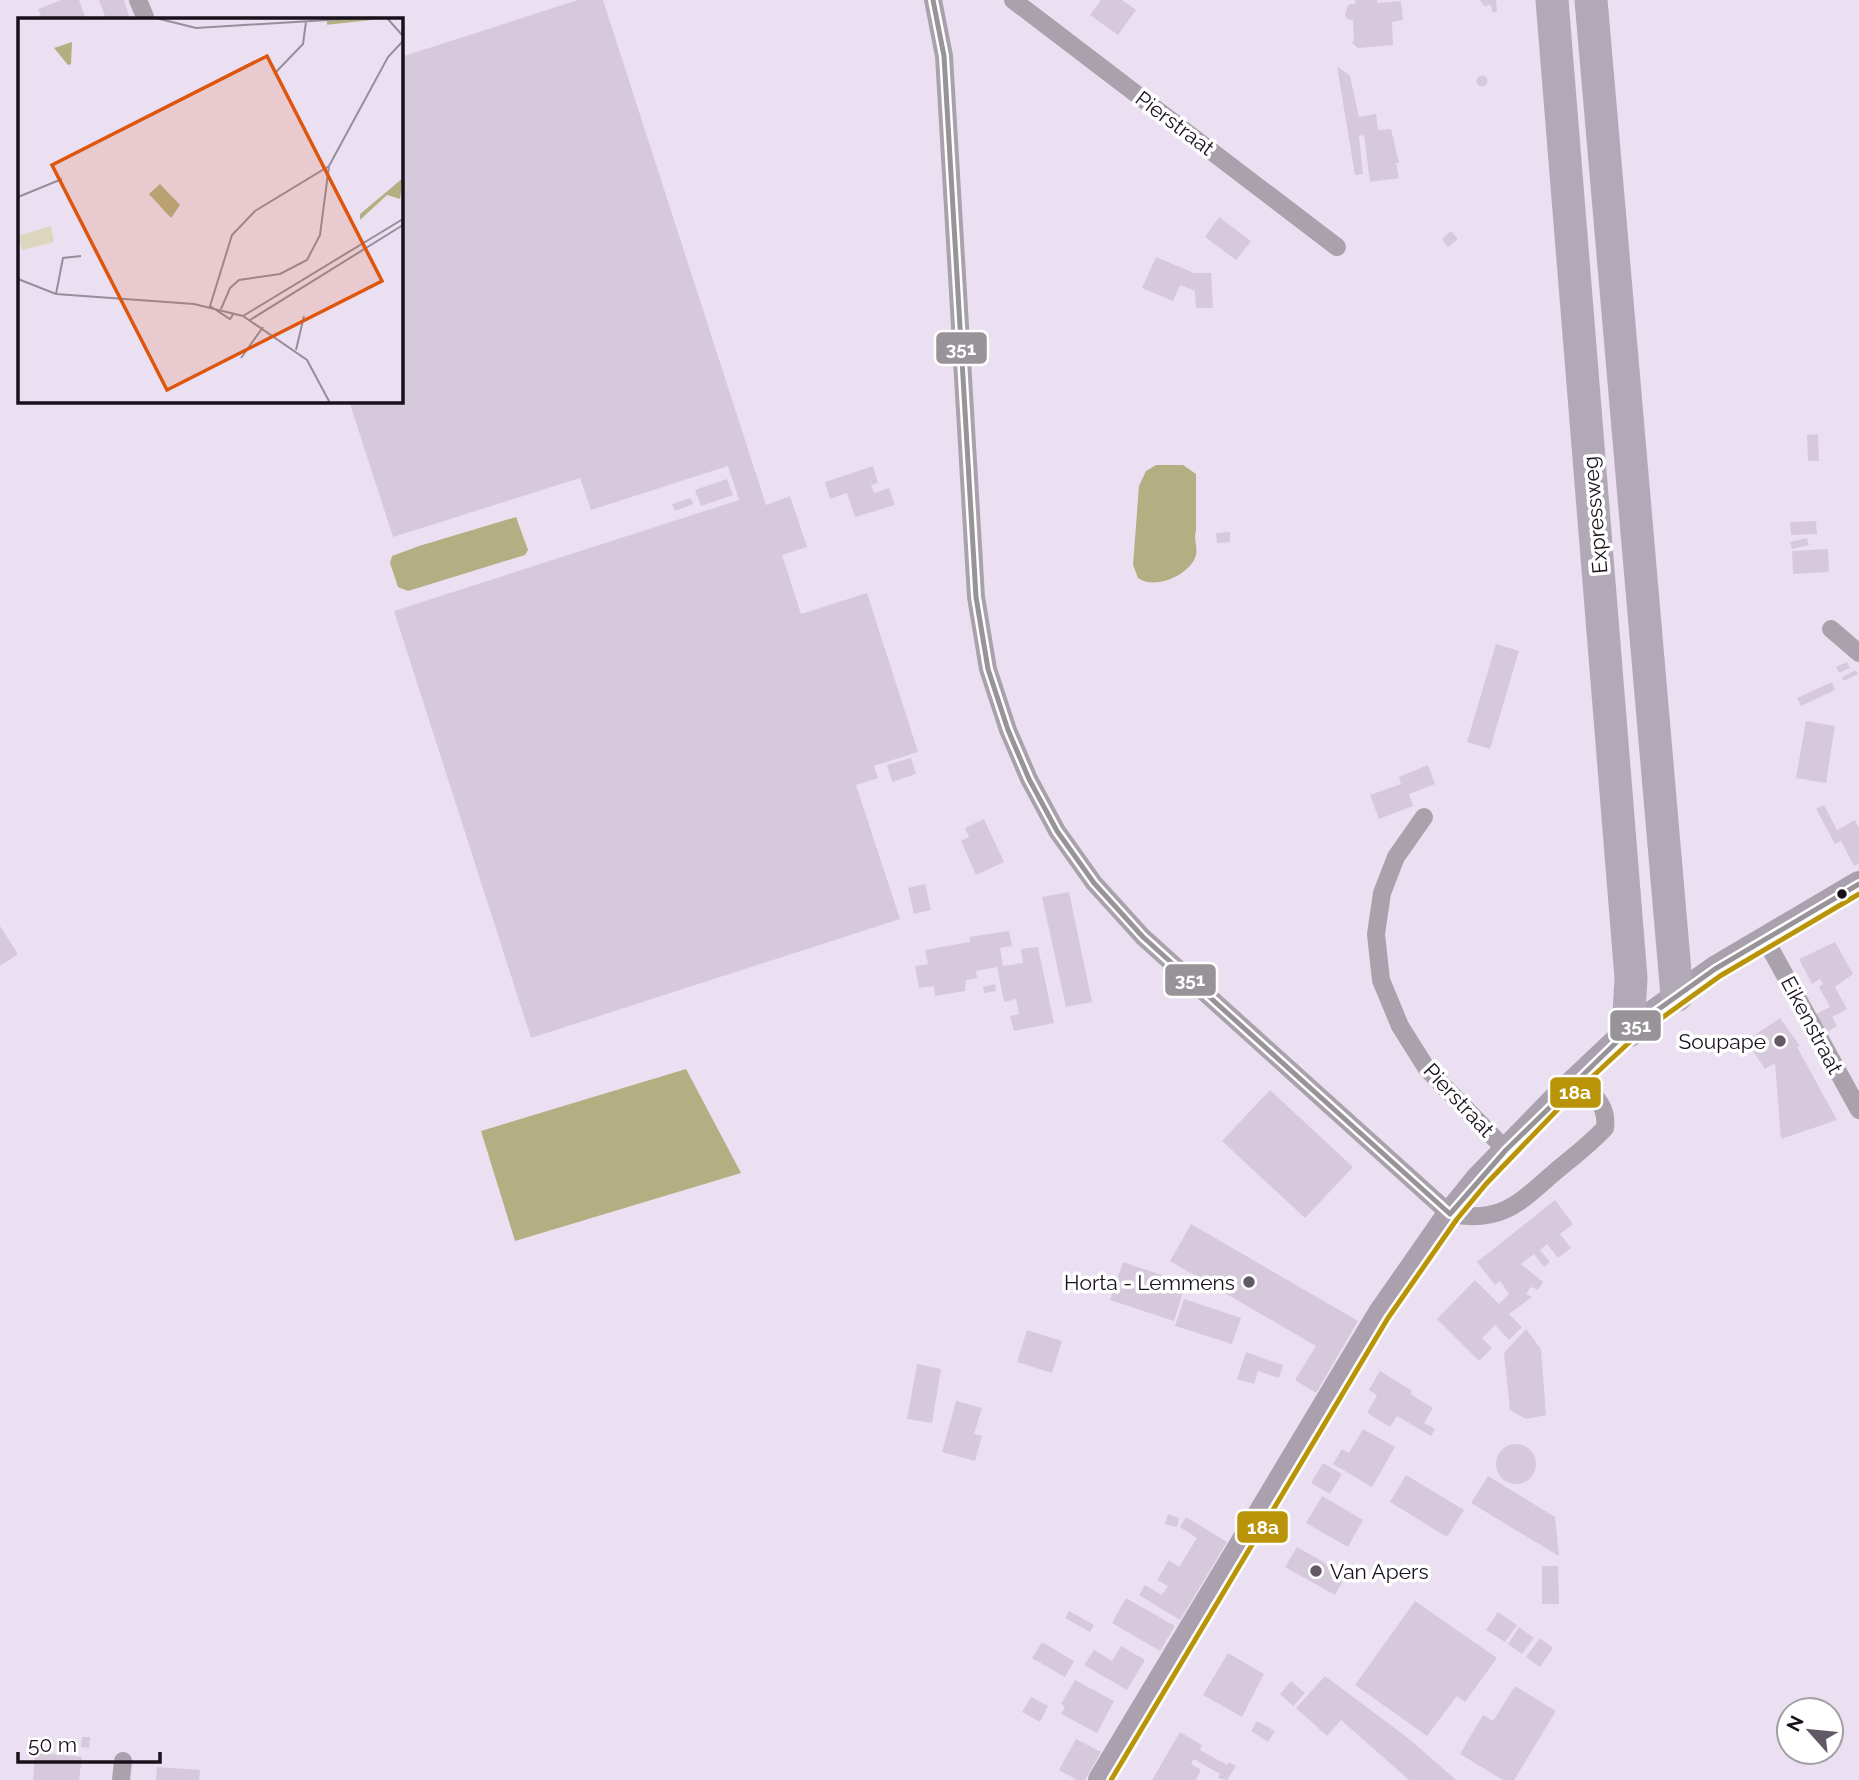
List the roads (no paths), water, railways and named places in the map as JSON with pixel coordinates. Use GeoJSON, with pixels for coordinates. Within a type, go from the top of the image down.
{"type":"FeatureCollection","features":[{"type":"Feature","properties":{"kind":"highway","name":"Expressweg"},"geometry":{"type":"LineString","coordinates":[[1552,0],[1631,978],[1628,1031]]}},
{"type":"Feature","properties":{"kind":"highway","name":"Expressweg"},"geometry":{"type":"LineString","coordinates":[[1591,0],[1677,995]]}},
{"type":"Feature","properties":{"kind":"street"},"geometry":{"type":"LineString","coordinates":[[933,0],[944,56],[976,597],[988,668],[1007,730],[1057,831],[1094,883],[1143,937],[1450,1214],[1464,1217],[1489,1216],[1515,1206],[1605,1128],[1607,1116],[1600,1102],[1577,1078],[1628,1031],[1677,995],[1859,884]]}},
{"type":"Feature","properties":{"kind":"street","name":"Pierstraat"},"geometry":{"type":"LineString","coordinates":[[1013,0],[1337,247]]}},
{"type":"Feature","properties":{"kind":"street"},"geometry":{"type":"LineString","coordinates":[[1831,629],[1859,653]]}},
{"type":"Feature","properties":{"kind":"street","name":"Pierstraat"},"geometry":{"type":"LineString","coordinates":[[1424,817],[1396,857],[1382,893],[1376,934],[1381,980],[1400,1026],[1427,1069],[1506,1150]]}},
{"type":"Feature","properties":{"kind":"street","name":"Eikenstraat"},"geometry":{"type":"LineString","coordinates":[[1765,939],[1859,1111]]}},
{"type":"Feature","properties":{"kind":"street","name":"Pierstraat"},"geometry":{"type":"LineString","coordinates":[[1101,1780],[1381,1313],[1450,1214],[1506,1150],[1577,1078]]}},
{"type":"Feature","properties":{"kind":"street"},"geometry":{"type":"LineString","coordinates":[[121,1780],[123,1761]]}},
{"type":"Feature","properties":{"kind":"place","name":"Soupape"},"geometry":{"type":"Point","coordinates":[1780,1041]}},
{"type":"Feature","properties":{"kind":"place","name":"Horta - Lemmens"},"geometry":{"type":"Point","coordinates":[1249,1282]}},
{"type":"Feature","properties":{"kind":"place","name":"Van Apers"},"geometry":{"type":"Point","coordinates":[1316,1571]}}]}
